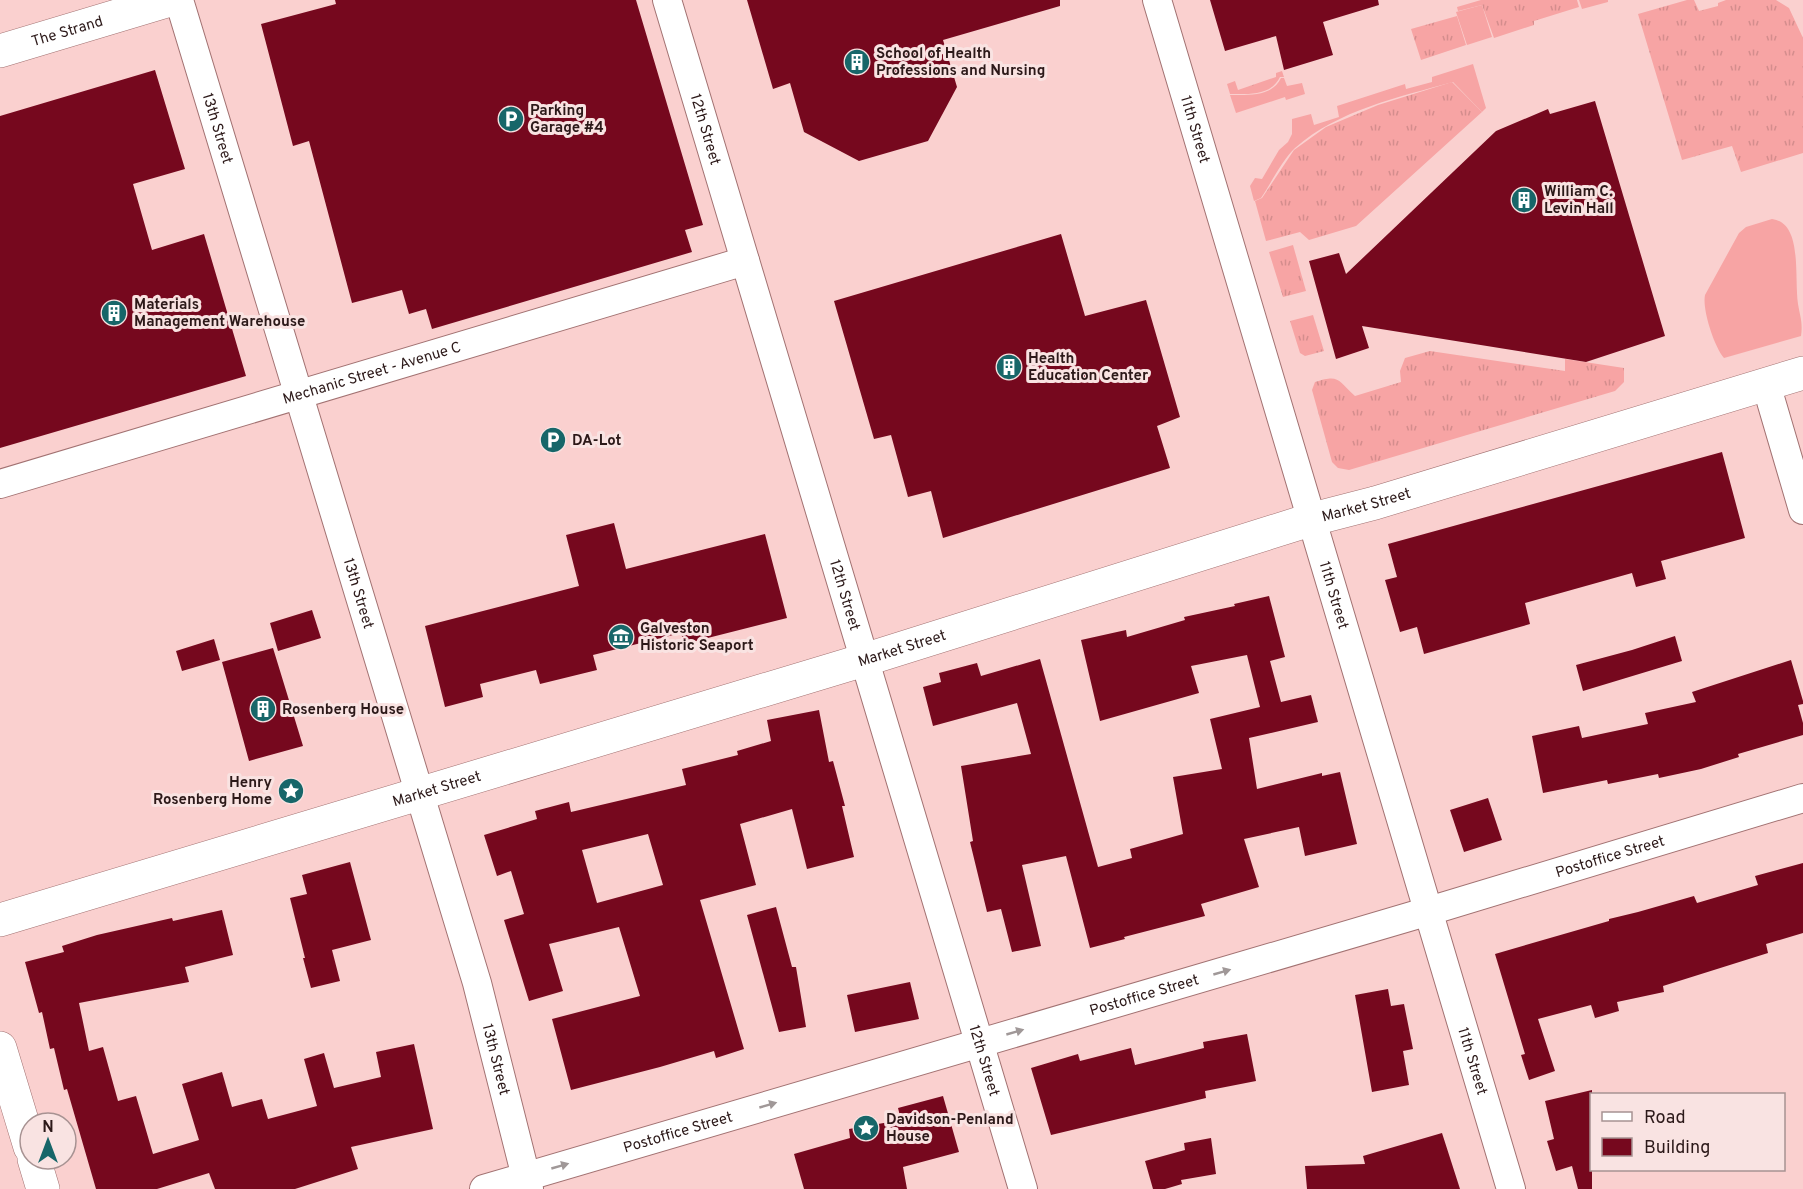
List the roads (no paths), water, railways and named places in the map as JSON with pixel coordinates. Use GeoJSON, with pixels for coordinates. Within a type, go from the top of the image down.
{"type":"FeatureCollection","features":[{"type":"Feature","properties":{"kind":"main road","name":"The Strand"},"geometry":{"type":"LineString","coordinates":[[0,51],[170,0]]}},
{"type":"Feature","properties":{"kind":"main road","name":"Market Street"},"geometry":{"type":"LineString","coordinates":[[0,920],[864,660],[1312,519],[1375,503],[1803,374]]}},
{"type":"Feature","properties":{"kind":"main road"},"geometry":{"type":"LineString","coordinates":[[0,1048],[19,1111]]}},
{"type":"Feature","properties":{"kind":"main road"},"geometry":{"type":"LineString","coordinates":[[38,1171],[43,1189]]}},
{"type":"Feature","properties":{"kind":"street","name":"13th Street"},"geometry":{"type":"LineString","coordinates":[[179,0],[477,983],[526,1183]]}},
{"type":"Feature","properties":{"kind":"street","name":"12th Street"},"geometry":{"type":"LineString","coordinates":[[667,0],[1023,1189]]}},
{"type":"Feature","properties":{"kind":"street","name":"11th Street"},"geometry":{"type":"LineString","coordinates":[[1157,0],[1511,1189]]}},
{"type":"Feature","properties":{"kind":"street","name":"Mechanic Street - Avenue C"},"geometry":{"type":"LineString","coordinates":[[0,484],[745,261]]}},
{"type":"Feature","properties":{"kind":"street"},"geometry":{"type":"LineString","coordinates":[[1766,384],[1803,510]]}},
{"type":"Feature","properties":{"kind":"street","name":"Postoffice Street"},"geometry":{"type":"LineString","coordinates":[[484,1189],[526,1183],[980,1042],[1429,911],[1803,798]]}},
{"type":"Feature","properties":{"kind":"place","name":"School of Health Professions and Nursing"},"geometry":{"type":"Point","coordinates":[857,62]}},
{"type":"Feature","properties":{"kind":"place","name":"Parking Garage #4"},"geometry":{"type":"Point","coordinates":[511,119]}},
{"type":"Feature","properties":{"kind":"place","name":"William C. Levin Hall"},"geometry":{"type":"Point","coordinates":[1524,200]}},
{"type":"Feature","properties":{"kind":"place","name":"Materials Management Warehouse"},"geometry":{"type":"Point","coordinates":[114,313]}},
{"type":"Feature","properties":{"kind":"place","name":"Health Education Center"},"geometry":{"type":"Point","coordinates":[1009,367]}},
{"type":"Feature","properties":{"kind":"place","name":"DA-Lot"},"geometry":{"type":"Point","coordinates":[553,440]}},
{"type":"Feature","properties":{"kind":"place","name":"Galveston Historic Seaport"},"geometry":{"type":"Point","coordinates":[621,637]}},
{"type":"Feature","properties":{"kind":"place","name":"Rosenberg House"},"geometry":{"type":"Point","coordinates":[263,709]}},
{"type":"Feature","properties":{"kind":"place","name":"Henry Rosenberg Home"},"geometry":{"type":"Point","coordinates":[291,791]}},
{"type":"Feature","properties":{"kind":"place","name":"Davidson-Penland House"},"geometry":{"type":"Point","coordinates":[866,1128]}}]}
